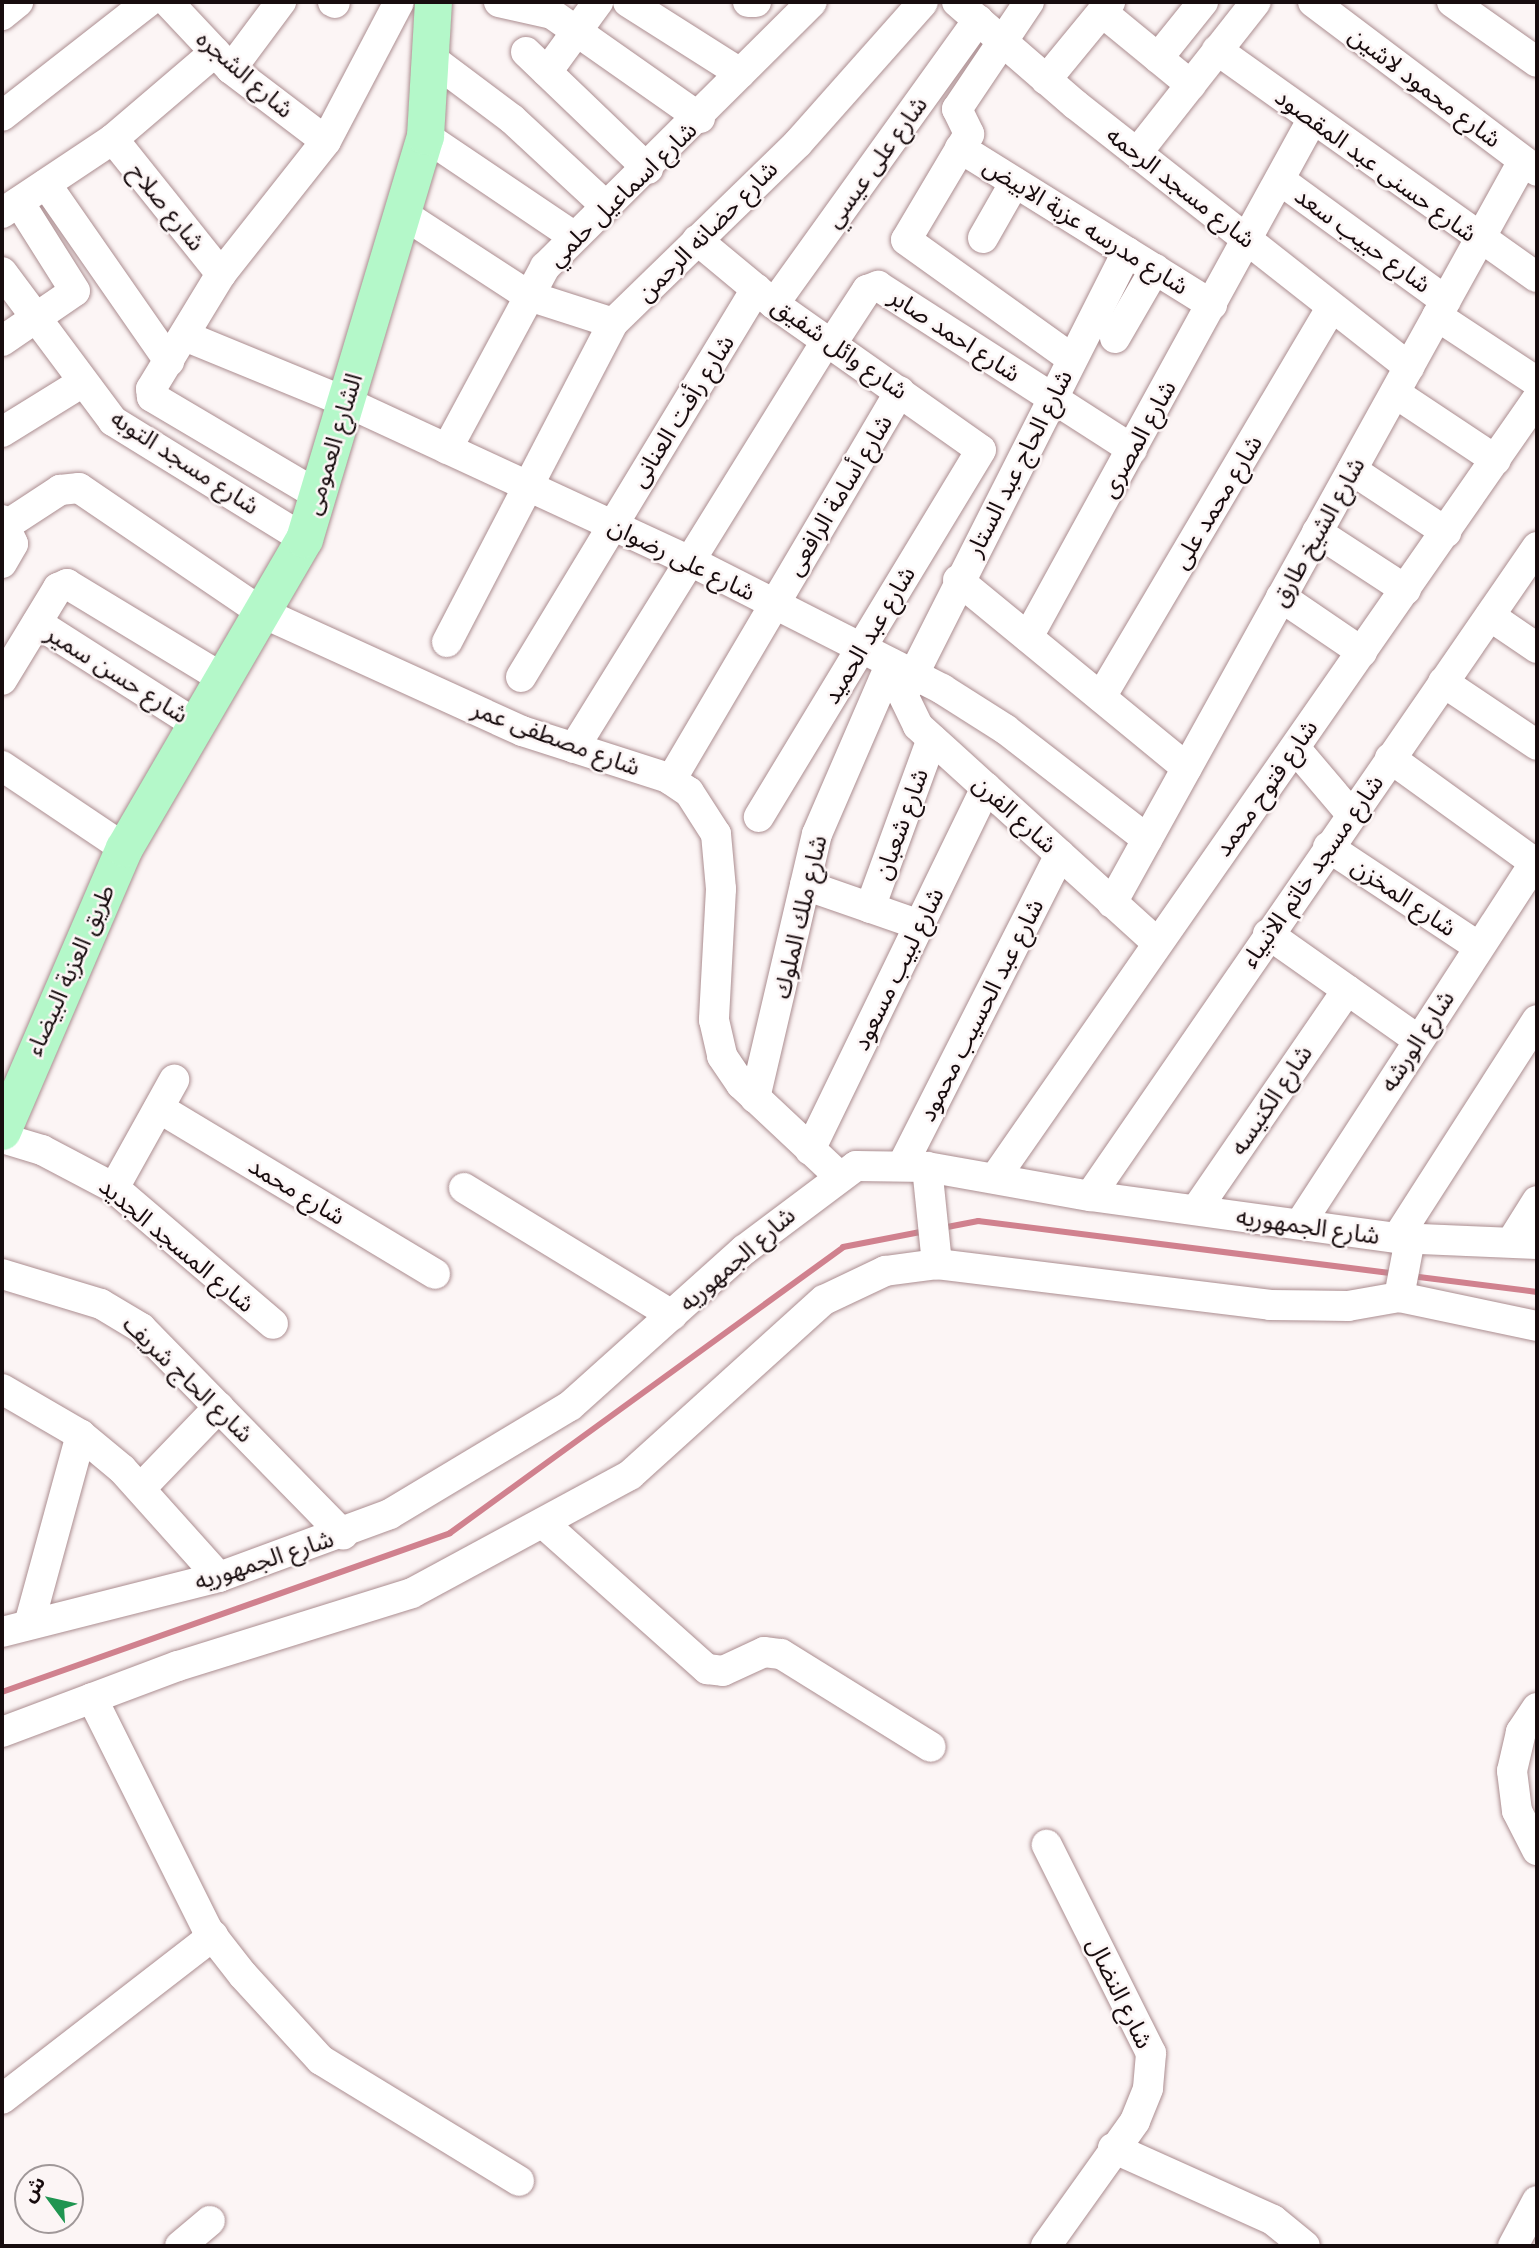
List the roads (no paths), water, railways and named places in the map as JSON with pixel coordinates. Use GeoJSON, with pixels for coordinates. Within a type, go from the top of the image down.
{"type":"FeatureCollection","features":[{"type":"Feature","properties":{"kind":"main road","name":"الشارع العمومى"},"geometry":{"type":"LineString","coordinates":[[124,848],[304,539],[425,136],[432,59],[433,2]]}},
{"type":"Feature","properties":{"kind":"main road","name":"طريق العزبة البيضاء"},"geometry":{"type":"LineString","coordinates":[[2,1130],[124,848]]}},
{"type":"Feature","properties":{"kind":"street"},"geometry":{"type":"LineString","coordinates":[[2,15],[18,2]]}},
{"type":"Feature","properties":{"kind":"street"},"geometry":{"type":"LineString","coordinates":[[2,117],[148,2]]}},
{"type":"Feature","properties":{"kind":"street","name":"شارع الشجره"},"geometry":{"type":"LineString","coordinates":[[168,2],[223,61],[326,141]]}},
{"type":"Feature","properties":{"kind":"street"},"geometry":{"type":"LineString","coordinates":[[2,341],[72,299],[75,286],[10,208],[223,61],[281,2]]}},
{"type":"Feature","properties":{"kind":"street"},"geometry":{"type":"LineString","coordinates":[[318,495],[152,397],[152,381],[169,361],[221,274],[326,141],[399,2]]}},
{"type":"Feature","properties":{"kind":"street"},"geometry":{"type":"LineString","coordinates":[[499,2],[552,14],[578,29],[700,118]]}},
{"type":"Feature","properties":{"kind":"street"},"geometry":{"type":"LineString","coordinates":[[598,2],[578,29],[536,62],[648,169]]}},
{"type":"Feature","properties":{"kind":"street"},"geometry":{"type":"LineString","coordinates":[[628,2],[740,73]]}},
{"type":"Feature","properties":{"kind":"street"},"geometry":{"type":"LineString","coordinates":[[748,2],[756,2]]}},
{"type":"Feature","properties":{"kind":"street","name":"شارع اسماعيل حلمي"},"geometry":{"type":"LineString","coordinates":[[447,449],[529,296],[572,235],[648,169],[812,2]]}},
{"type":"Feature","properties":{"kind":"street","name":"شارع حضانه الرحمن"},"geometry":{"type":"LineString","coordinates":[[447,642],[613,323],[798,143],[923,2]]}},
{"type":"Feature","properties":{"kind":"street"},"geometry":{"type":"LineString","coordinates":[[1029,2],[957,109],[969,134],[906,240],[1072,359]]}},
{"type":"Feature","properties":{"kind":"street"},"geometry":{"type":"LineString","coordinates":[[1158,58],[1203,2]]}},
{"type":"Feature","properties":{"kind":"street"},"geometry":{"type":"LineString","coordinates":[[1137,153],[1256,2]]}},
{"type":"Feature","properties":{"kind":"street","name":"شارع محمود لاشين"},"geometry":{"type":"LineString","coordinates":[[1313,2],[1530,166]]}},
{"type":"Feature","properties":{"kind":"street"},"geometry":{"type":"LineString","coordinates":[[1452,2],[1537,62]]}},
{"type":"Feature","properties":{"kind":"street"},"geometry":{"type":"LineString","coordinates":[[1046,80],[1106,7],[1158,58],[1191,85]]}},
{"type":"Feature","properties":{"kind":"street","name":"شارع مسجد الرحمه"},"geometry":{"type":"LineString","coordinates":[[967,11],[1046,80],[1409,367]]}},
{"type":"Feature","properties":{"kind":"street","name":"شارع على عيسي"},"geometry":{"type":"LineString","coordinates":[[765,297],[967,11]]}},
{"type":"Feature","properties":{"kind":"street","name":"شارع حسنى عبد المقصود"},"geometry":{"type":"LineString","coordinates":[[1217,50],[1312,120],[1537,277]]}},
{"type":"Feature","properties":{"kind":"street"},"geometry":{"type":"LineString","coordinates":[[432,59],[512,119],[606,206]]}},
{"type":"Feature","properties":{"kind":"street","name":"شارع المصرى"},"geometry":{"type":"LineString","coordinates":[[1028,637],[1312,120]]}},
{"type":"Feature","properties":{"kind":"street"},"geometry":{"type":"LineString","coordinates":[[425,136],[572,235]]}},
{"type":"Feature","properties":{"kind":"street","name":"شارع صلاح"},"geometry":{"type":"LineString","coordinates":[[113,139],[221,274]]}},
{"type":"Feature","properties":{"kind":"street","name":"شارع مدرسه عزبة الابيض"},"geometry":{"type":"LineString","coordinates":[[960,148],[1212,305]]}},
{"type":"Feature","properties":{"kind":"street","name":"شارع الشيخ طارق"},"geometry":{"type":"LineString","coordinates":[[1112,903],[1480,239],[1530,166]]}},
{"type":"Feature","properties":{"kind":"street","name":"شارع حبيب سعد"},"geometry":{"type":"LineString","coordinates":[[1280,180],[1537,382]]}},
{"type":"Feature","properties":{"kind":"street"},"geometry":{"type":"LineString","coordinates":[[983,238],[1016,182]]}},
{"type":"Feature","properties":{"kind":"street"},"geometry":{"type":"LineString","coordinates":[[46,184],[169,361]]}},
{"type":"Feature","properties":{"kind":"street"},"geometry":{"type":"LineString","coordinates":[[403,214],[529,296],[613,323]]}},
{"type":"Feature","properties":{"kind":"street","name":"شارع وائل شفيق"},"geometry":{"type":"LineString","coordinates":[[697,240],[765,297],[976,441],[981,454]]}},
{"type":"Feature","properties":{"kind":"street","name":"شارع الحاج عبد الستار"},"geometry":{"type":"LineString","coordinates":[[901,668],[958,580],[1127,252]]}},
{"type":"Feature","properties":{"kind":"street"},"geometry":{"type":"LineString","coordinates":[[1115,338],[1155,270]]}},
{"type":"Feature","properties":{"kind":"street","name":"شارع مسجد التوبه"},"geometry":{"type":"LineString","coordinates":[[2,272],[113,421],[304,539]]}},
{"type":"Feature","properties":{"kind":"street","name":"شارع احمد صابر"},"geometry":{"type":"LineString","coordinates":[[829,343],[867,290],[878,286],[1132,449]]}},
{"type":"Feature","properties":{"kind":"street","name":"شارع رأفت العنانى"},"geometry":{"type":"LineString","coordinates":[[521,677],[611,525],[765,297]]}},
{"type":"Feature","properties":{"kind":"street","name":"شارع محمد على"},"geometry":{"type":"LineString","coordinates":[[1101,697],[1332,307]]}},
{"type":"Feature","properties":{"kind":"street","name":"شارع على رضوان"},"geometry":{"type":"LineString","coordinates":[[185,336],[346,402],[529,486],[690,561],[901,668],[1005,729],[1147,839]]}},
{"type":"Feature","properties":{"kind":"street"},"geometry":{"type":"LineString","coordinates":[[574,748],[829,343]]}},
{"type":"Feature","properties":{"kind":"street"},"geometry":{"type":"LineString","coordinates":[[2,432],[83,382]]}},
{"type":"Feature","properties":{"kind":"street","name":"شارع أسامة الرافعى"},"geometry":{"type":"LineString","coordinates":[[670,780],[900,391]]}},
{"type":"Feature","properties":{"kind":"street"},"geometry":{"type":"LineString","coordinates":[[1395,393],[1496,460]]}},
{"type":"Feature","properties":{"kind":"street","name":"شارع فتوح محمد"},"geometry":{"type":"LineString","coordinates":[[995,1178],[1156,942],[1406,590],[1537,398]]}},
{"type":"Feature","properties":{"kind":"street","name":"شارع عبد الحميد"},"geometry":{"type":"LineString","coordinates":[[759,817],[859,647],[981,454]]}},
{"type":"Feature","properties":{"kind":"street"},"geometry":{"type":"LineString","coordinates":[[1352,470],[1446,532]]}},
{"type":"Feature","properties":{"kind":"street","name":"شارع مصطفى عمر"},"geometry":{"type":"LineString","coordinates":[[3,523],[60,490],[79,488],[263,613],[522,731],[670,780],[706,811],[716,834],[721,889],[714,1020],[722,1056],[755,1098],[838,1175]]}},
{"type":"Feature","properties":{"kind":"street"},"geometry":{"type":"LineString","coordinates":[[2,563],[13,544],[3,523]]}},
{"type":"Feature","properties":{"kind":"street"},"geometry":{"type":"LineString","coordinates":[[1317,532],[1406,590]]}},
{"type":"Feature","properties":{"kind":"street","name":"شارع مسجد خاتم الانبياء"},"geometry":{"type":"LineString","coordinates":[[1090,1196],[1268,933],[1536,550]]}},
{"type":"Feature","properties":{"kind":"street","name":"شارع عبد الحميد"},"geometry":{"type":"LineString","coordinates":[[958,580],[1187,768]]}},
{"type":"Feature","properties":{"kind":"street"},"geometry":{"type":"LineString","coordinates":[[2,680],[58,588],[70,584],[224,679]]}},
{"type":"Feature","properties":{"kind":"street"},"geometry":{"type":"LineString","coordinates":[[1281,597],[1362,652]]}},
{"type":"Feature","properties":{"kind":"street"},"geometry":{"type":"LineString","coordinates":[[1490,615],[1537,648]]}},
{"type":"Feature","properties":{"kind":"street","name":"شارع حسن سمير"},"geometry":{"type":"LineString","coordinates":[[37,623],[197,724]]}},
{"type":"Feature","properties":{"kind":"street","name":"شارع الفرن"},"geometry":{"type":"LineString","coordinates":[[901,668],[905,707],[932,739],[1156,942]]}},
{"type":"Feature","properties":{"kind":"street","name":"شارع ملك الملوك"},"geometry":{"type":"LineString","coordinates":[[755,1098],[817,834],[901,668]]}},
{"type":"Feature","properties":{"kind":"street"},"geometry":{"type":"LineString","coordinates":[[1443,682],[1537,745]]}},
{"type":"Feature","properties":{"kind":"street","name":"شارع شعبان"},"geometry":{"type":"LineString","coordinates":[[870,908],[932,739]]}},
{"type":"Feature","properties":{"kind":"street"},"geometry":{"type":"LineString","coordinates":[[1294,748],[1351,814]]}},
{"type":"Feature","properties":{"kind":"street"},"geometry":{"type":"LineString","coordinates":[[1390,758],[1536,861]]}},
{"type":"Feature","properties":{"kind":"street"},"geometry":{"type":"LineString","coordinates":[[2,766],[124,848]]}},
{"type":"Feature","properties":{"kind":"street","name":"شارع لبيب مسعود"},"geometry":{"type":"LineString","coordinates":[[810,1150],[986,788]]}},
{"type":"Feature","properties":{"kind":"street","name":"شارع المخزن"},"geometry":{"type":"LineString","coordinates":[[1328,847],[1479,947]]}},
{"type":"Feature","properties":{"kind":"street","name":"شارع عبد الحسيب محمود"},"geometry":{"type":"LineString","coordinates":[[920,1175],[1060,855]]}},
{"type":"Feature","properties":{"kind":"street","name":"شارع الورشه"},"geometry":{"type":"LineString","coordinates":[[1300,1224],[1536,861]]}},
{"type":"Feature","properties":{"kind":"street"},"geometry":{"type":"LineString","coordinates":[[805,885],[920,925]]}},
{"type":"Feature","properties":{"kind":"street"},"geometry":{"type":"LineString","coordinates":[[1268,933],[1418,1040]]}},
{"type":"Feature","properties":{"kind":"street","name":"شارع الكنيسه"},"geometry":{"type":"LineString","coordinates":[[1196,1210],[1347,990]]}},
{"type":"Feature","properties":{"kind":"street"},"geometry":{"type":"LineString","coordinates":[[1400,1292],[1405,1243],[1537,1020]]}},
{"type":"Feature","properties":{"kind":"street"},"geometry":{"type":"LineString","coordinates":[[114,1188],[174,1080]]}},
{"type":"Feature","properties":{"kind":"street","name":"شارع محمد"},"geometry":{"type":"LineString","coordinates":[[159,1108],[435,1274]]}},
{"type":"Feature","properties":{"kind":"street","name":"شارع المسجد الجديد"},"geometry":{"type":"LineString","coordinates":[[2,1138],[52,1154],[114,1188],[273,1324]]}},
{"type":"Feature","properties":{"kind":"street","name":"شارع الجمهوريه"},"geometry":{"type":"LineString","coordinates":[[2,1632],[30,1621],[219,1577],[343,1534],[390,1514],[570,1406],[672,1315],[838,1175],[874,1163],[920,1175],[995,1178],[1090,1196],[1300,1224],[1405,1243],[1525,1243]]}},
{"type":"Feature","properties":{"kind":"street"},"geometry":{"type":"LineString","coordinates":[[920,1175],[936,1254]]}},
{"type":"Feature","properties":{"kind":"street"},"geometry":{"type":"LineString","coordinates":[[464,1188],[672,1315]]}},
{"type":"Feature","properties":{"kind":"street"},"geometry":{"type":"LineString","coordinates":[[1525,1243],[1537,1201]]}},
{"type":"Feature","properties":{"kind":"street"},"geometry":{"type":"LineString","coordinates":[[2,1732],[92,1698],[412,1593],[630,1475],[824,1300],[858,1279],[936,1254],[1270,1305],[1348,1306],[1400,1292],[1537,1326]]}},
{"type":"Feature","properties":{"kind":"street","name":"شارع الحاج شريف"},"geometry":{"type":"LineString","coordinates":[[2,1275],[122,1314],[219,1407],[343,1534]]}},
{"type":"Feature","properties":{"kind":"street"},"geometry":{"type":"LineString","coordinates":[[2,1389],[80,1435],[142,1487],[219,1577]]}},
{"type":"Feature","properties":{"kind":"street"},"geometry":{"type":"LineString","coordinates":[[142,1487],[219,1407]]}},
{"type":"Feature","properties":{"kind":"street"},"geometry":{"type":"LineString","coordinates":[[30,1621],[80,1435]]}},
{"type":"Feature","properties":{"kind":"street"},"geometry":{"type":"LineString","coordinates":[[543,1523],[707,1669],[723,1671],[764,1652],[781,1654],[931,1746]]}},
{"type":"Feature","properties":{"kind":"street"},"geometry":{"type":"LineString","coordinates":[[92,1698],[213,1936],[321,2060],[519,2181]]}},
{"type":"Feature","properties":{"kind":"street"},"geometry":{"type":"LineString","coordinates":[[1537,1708],[1521,1732],[1512,1771],[1517,1811],[1537,1850]]}},
{"type":"Feature","properties":{"kind":"street","name":"شارع النضال"},"geometry":{"type":"LineString","coordinates":[[1046,2246],[1144,2099],[1151,2053],[1047,1845]]}},
{"type":"Feature","properties":{"kind":"street"},"geometry":{"type":"LineString","coordinates":[[2,2098],[213,1936]]}},
{"type":"Feature","properties":{"kind":"street"},"geometry":{"type":"LineString","coordinates":[[1113,2148],[1273,2220],[1305,2246]]}},
{"type":"Feature","properties":{"kind":"street"},"geometry":{"type":"LineString","coordinates":[[1513,2246],[1537,2201]]}},
{"type":"Feature","properties":{"kind":"street"},"geometry":{"type":"LineString","coordinates":[[180,2246],[210,2221]]}},
{"type":"Feature","properties":{"kind":"waterway"},"geometry":{"type":"LineString","coordinates":[[942,1228],[978,1221],[1396,1274]]}},
{"type":"Feature","properties":{"kind":"waterway"},"geometry":{"type":"LineString","coordinates":[[2,1692],[450,1533],[843,1247],[925,1231]]}},
{"type":"Feature","properties":{"kind":"waterway"},"geometry":{"type":"LineString","coordinates":[[1411,1276],[1537,1292]]}}]}
